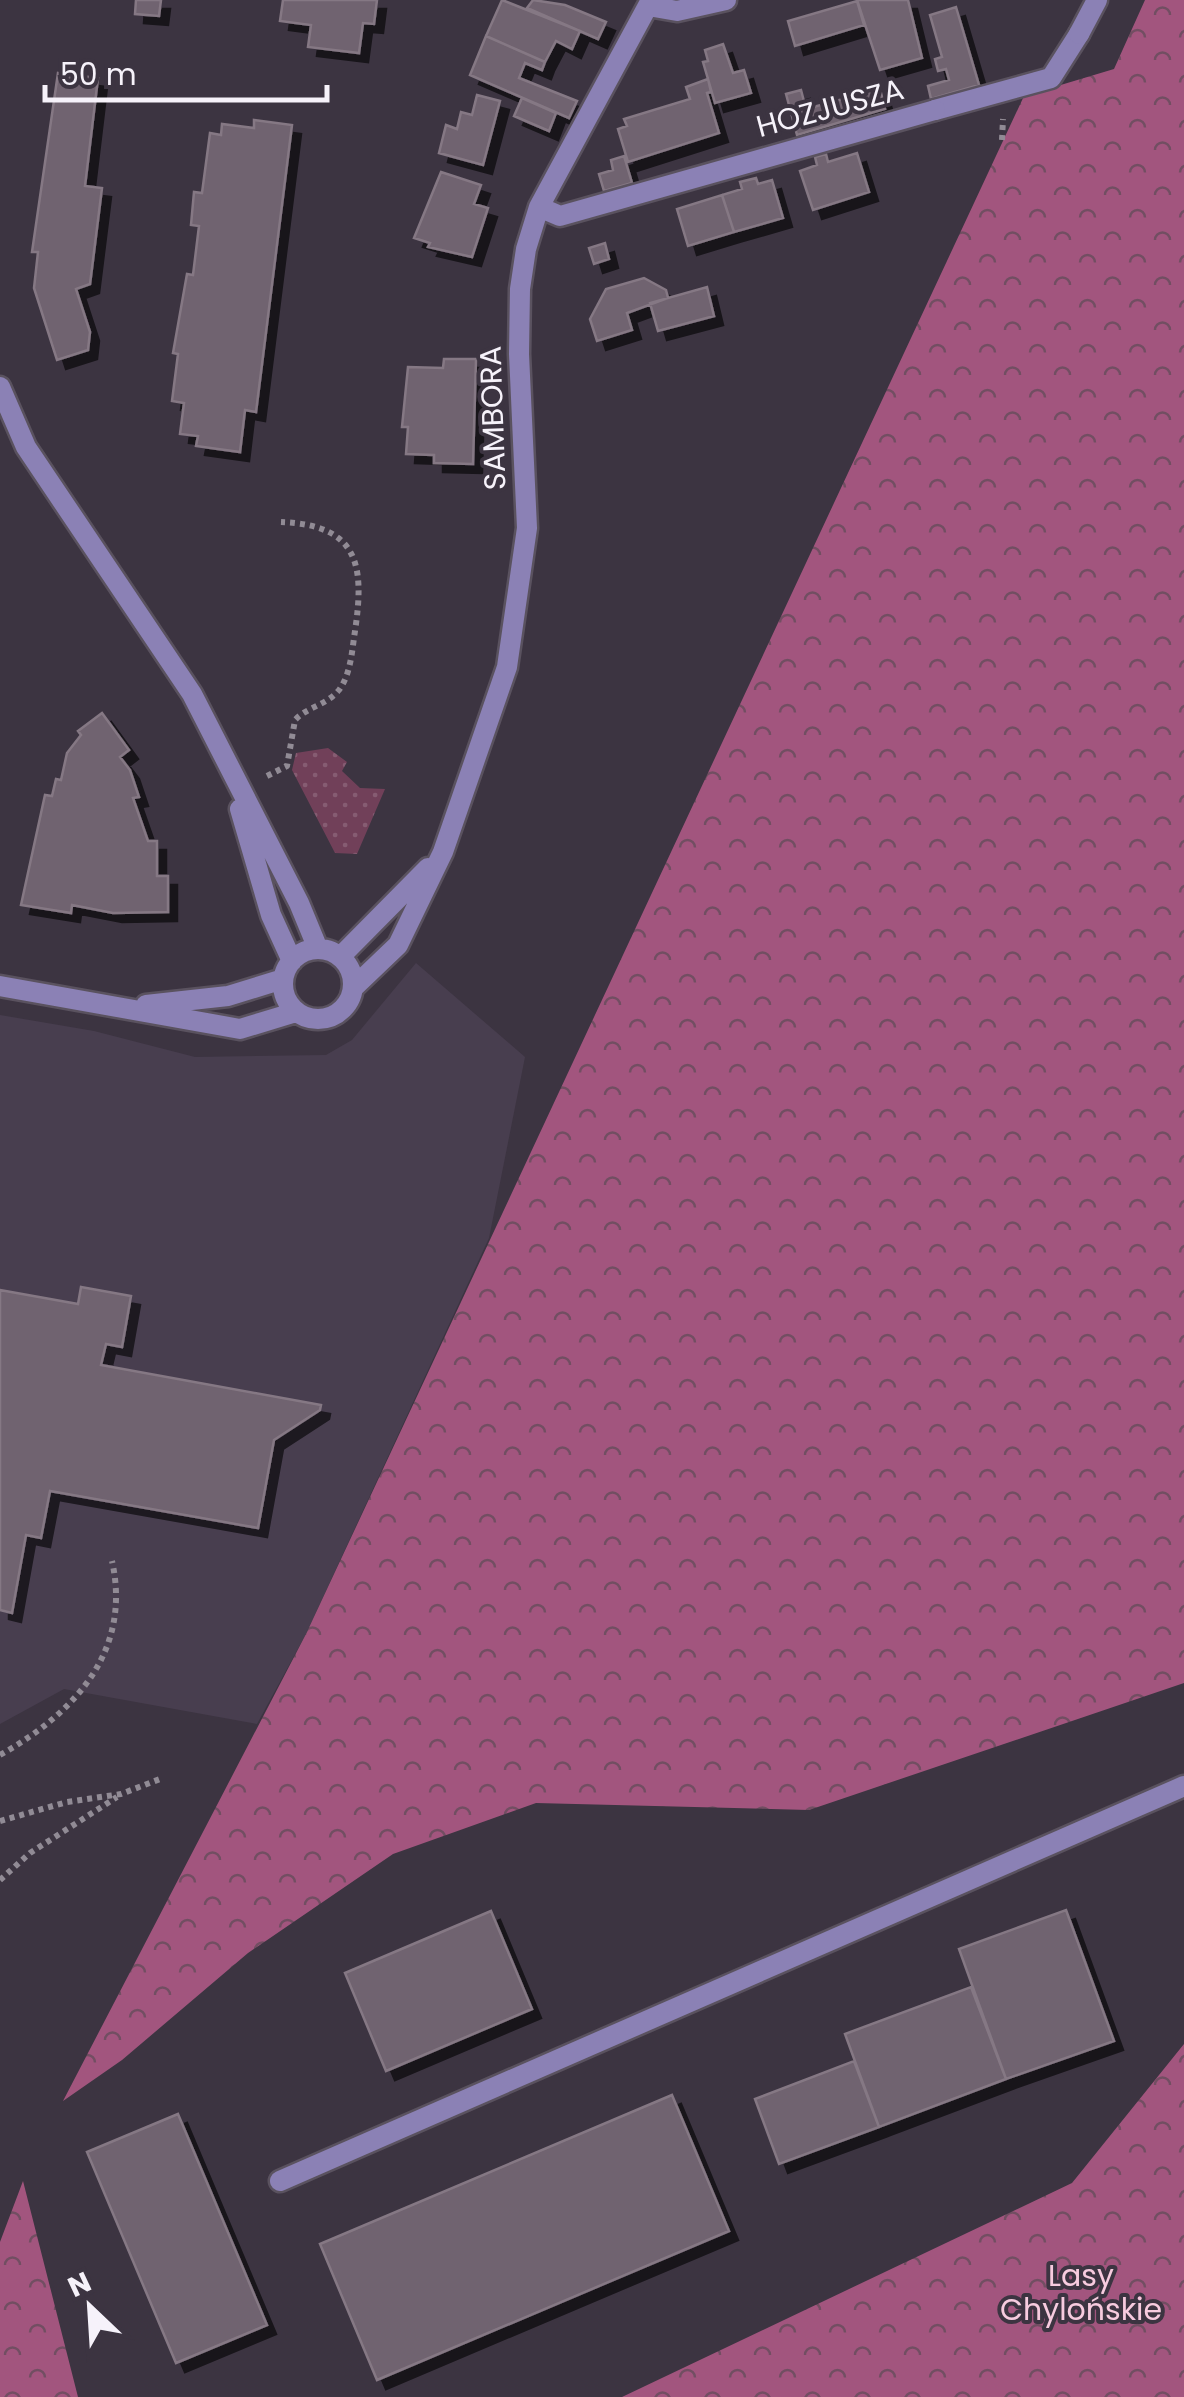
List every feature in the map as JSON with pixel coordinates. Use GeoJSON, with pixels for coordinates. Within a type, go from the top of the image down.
{"type":"FeatureCollection","features":[{"type":"Feature","properties":{"kind":"street"},"geometry":{"type":"LineString","coordinates":[[650,3],[678,11],[726,0]]}},
{"type":"Feature","properties":{"kind":"street","name":"HOZJUSZA"},"geometry":{"type":"LineString","coordinates":[[540,207],[560,216],[1051,78],[1096,0]]}},
{"type":"Feature","properties":{"kind":"street","name":"SAMBORA"},"geometry":{"type":"LineString","coordinates":[[0,986],[240,1029],[296,1012],[326,1018],[344,1007],[353,988],[398,945],[442,852],[484,742],[519,606],[527,528],[520,289],[540,207],[650,3]]}},
{"type":"Feature","properties":{"kind":"street"},"geometry":{"type":"LineString","coordinates":[[0,386],[26,447],[178,670],[318,949],[340,956],[352,976],[353,988]]}},
{"type":"Feature","properties":{"kind":"street"},"geometry":{"type":"LineString","coordinates":[[225,759],[288,970],[286,997],[296,1012]]}},
{"type":"Feature","properties":{"kind":"street","name":"SAMBORA"},"geometry":{"type":"LineString","coordinates":[[340,956],[442,852]]}},
{"type":"Feature","properties":{"kind":"street","name":"SAMBORA"},"geometry":{"type":"LineString","coordinates":[[124,1008],[228,996],[288,970],[318,949]]}},
{"type":"Feature","properties":{"kind":"street"},"geometry":{"type":"LineString","coordinates":[[280,2181],[1184,1786]]}},
{"type":"Feature","properties":{"kind":"path"},"geometry":{"type":"LineString","coordinates":[[267,776],[287,766],[295,720],[338,690],[350,667],[361,587],[358,565],[348,546],[329,531],[308,523],[280,522]]}},
{"type":"Feature","properties":{"kind":"path"},"geometry":{"type":"LineString","coordinates":[[0,1755],[40,1732],[85,1689],[118,1618],[112,1561]]}},
{"type":"Feature","properties":{"kind":"path"},"geometry":{"type":"LineString","coordinates":[[0,1880],[30,1853],[122,1794],[160,1779]]}},
{"type":"Feature","properties":{"kind":"path"},"geometry":{"type":"LineString","coordinates":[[0,1821],[67,1802],[122,1794]]}},
{"type":"Feature","properties":{"kind":"shaded area"},"geometry":{"type":"Polygon","coordinates":[[[328,748],[347,762],[342,771],[360,788],[385,789],[357,854],[335,853],[292,770],[296,753],[328,748]]]}},
{"type":"Feature","properties":{"kind":"shaded area"},"geometry":{"type":"Polygon","coordinates":[[[416,963],[525,1057],[489,1238],[306,1634],[257,1724],[64,1689],[0,1724],[0,1015],[94,1031],[195,1057],[326,1055],[352,1040],[416,963]]]}},
{"type":"Feature","properties":{"kind":"green space"},"geometry":{"type":"Polygon","coordinates":[[[1145,0],[1184,0],[1184,1683],[809,1810],[536,1803],[393,1854],[248,1953],[122,2060],[63,2101],[306,1634],[1024,96],[1114,69],[1145,0]]]}},
{"type":"Feature","properties":{"kind":"green space","name":"Lasy Chylońskie"},"geometry":{"type":"Polygon","coordinates":[[[1184,2044],[1184,2397],[622,2397],[1072,2183],[1184,2044]]]}},
{"type":"Feature","properties":{"kind":"green space"},"geometry":{"type":"Polygon","coordinates":[[[23,2181],[78,2397],[0,2397],[0,2242],[23,2181]]]}},
{"type":"Feature","properties":{"kind":"building"},"geometry":{"type":"Polygon","coordinates":[[[136,0],[161,0],[159,16],[135,14],[136,0]]]}},
{"type":"Feature","properties":{"kind":"building"},"geometry":{"type":"Polygon","coordinates":[[[283,0],[377,0],[374,24],[363,23],[359,53],[308,47],[311,25],[280,21],[283,0]]]}},
{"type":"Feature","properties":{"kind":"building"},"geometry":{"type":"Polygon","coordinates":[[[502,0],[580,31],[572,49],[556,41],[545,62],[486,36],[502,0]]]}},
{"type":"Feature","properties":{"kind":"building"},"geometry":{"type":"Polygon","coordinates":[[[533,0],[565,5],[606,22],[598,39],[527,8],[533,0]]]}},
{"type":"Feature","properties":{"kind":"building"},"geometry":{"type":"Polygon","coordinates":[[[857,0],[908,0],[922,58],[880,70],[857,0]]]}},
{"type":"Feature","properties":{"kind":"building"},"geometry":{"type":"Polygon","coordinates":[[[857,1],[864,25],[795,46],[788,21],[857,1]]]}},
{"type":"Feature","properties":{"kind":"building"},"geometry":{"type":"Polygon","coordinates":[[[956,7],[979,85],[931,99],[928,86],[949,80],[946,69],[938,71],[935,59],[942,57],[930,15],[956,7]]]}},
{"type":"Feature","properties":{"kind":"building"},"geometry":{"type":"Polygon","coordinates":[[[486,36],[545,62],[542,70],[525,63],[519,78],[577,101],[569,118],[470,75],[486,36]]]}},
{"type":"Feature","properties":{"kind":"building"},"geometry":{"type":"Polygon","coordinates":[[[723,44],[733,73],[744,70],[751,93],[715,103],[703,62],[708,61],[705,50],[723,44]]]}},
{"type":"Feature","properties":{"kind":"building"},"geometry":{"type":"Polygon","coordinates":[[[58,73],[98,78],[85,186],[102,188],[90,284],[76,289],[90,332],[88,350],[57,360],[34,288],[38,252],[32,252],[58,73]]]}},
{"type":"Feature","properties":{"kind":"building"},"geometry":{"type":"Polygon","coordinates":[[[708,79],[711,92],[707,93],[719,133],[628,162],[618,129],[627,126],[624,119],[690,99],[686,87],[708,79]]]}},
{"type":"Feature","properties":{"kind":"building"},"geometry":{"type":"Polygon","coordinates":[[[880,89],[885,109],[797,135],[786,94],[801,90],[806,109],[880,89]]]}},
{"type":"Feature","properties":{"kind":"building"},"geometry":{"type":"Polygon","coordinates":[[[477,95],[500,101],[483,165],[439,153],[446,125],[457,129],[461,112],[472,115],[477,95]]]}},
{"type":"Feature","properties":{"kind":"building"},"geometry":{"type":"Polygon","coordinates":[[[522,98],[556,113],[549,131],[514,116],[522,98]]]}},
{"type":"Feature","properties":{"kind":"building"},"geometry":{"type":"Polygon","coordinates":[[[254,120],[292,125],[256,412],[245,410],[240,452],[196,446],[198,436],[180,434],[184,403],[172,401],[178,354],[173,353],[187,274],[193,275],[199,226],[191,225],[194,192],[202,193],[210,133],[221,135],[222,124],[254,128],[254,120]]]}},
{"type":"Feature","properties":{"kind":"building"},"geometry":{"type":"Polygon","coordinates":[[[857,153],[869,192],[813,210],[800,171],[817,165],[815,157],[826,154],[828,162],[857,153]]]}},
{"type":"Feature","properties":{"kind":"building"},"geometry":{"type":"Polygon","coordinates":[[[624,156],[632,183],[604,191],[599,174],[613,170],[611,160],[624,156]]]}},
{"type":"Feature","properties":{"kind":"building"},"geometry":{"type":"Polygon","coordinates":[[[441,172],[481,185],[474,204],[488,208],[472,257],[428,247],[430,243],[414,238],[441,172]]]}},
{"type":"Feature","properties":{"kind":"building"},"geometry":{"type":"Polygon","coordinates":[[[756,178],[758,184],[772,180],[783,218],[734,232],[722,195],[742,189],[740,182],[756,178]]]}},
{"type":"Feature","properties":{"kind":"building"},"geometry":{"type":"Polygon","coordinates":[[[722,195],[734,232],[688,246],[677,209],[722,195]]]}},
{"type":"Feature","properties":{"kind":"building"},"geometry":{"type":"Polygon","coordinates":[[[605,243],[609,259],[594,264],[589,248],[605,243]]]}},
{"type":"Feature","properties":{"kind":"building"},"geometry":{"type":"Polygon","coordinates":[[[644,278],[666,290],[668,298],[627,313],[632,330],[597,341],[590,319],[606,289],[644,278]]]}},
{"type":"Feature","properties":{"kind":"building"},"geometry":{"type":"Polygon","coordinates":[[[707,287],[714,316],[658,331],[650,303],[707,287]]]}},
{"type":"Feature","properties":{"kind":"building"},"geometry":{"type":"Polygon","coordinates":[[[444,359],[476,359],[473,464],[434,463],[434,455],[406,454],[408,427],[402,427],[408,367],[443,368],[444,359]]]}},
{"type":"Feature","properties":{"kind":"building"},"geometry":{"type":"Polygon","coordinates":[[[102,713],[129,750],[120,757],[130,770],[139,797],[133,798],[148,841],[157,841],[157,876],[168,876],[168,912],[113,913],[72,905],[71,913],[21,905],[45,795],[52,796],[56,779],[61,780],[67,753],[81,735],[78,731],[102,713]]]}},
{"type":"Feature","properties":{"kind":"building"},"geometry":{"type":"Polygon","coordinates":[[[81,1287],[131,1296],[122,1347],[106,1344],[101,1365],[321,1405],[320,1410],[274,1440],[258,1528],[50,1491],[41,1538],[26,1535],[12,1613],[0,1610],[0,1290],[78,1304],[81,1287]]]}},
{"type":"Feature","properties":{"kind":"building"},"geometry":{"type":"Polygon","coordinates":[[[1066,1910],[1114,2041],[1006,2079],[959,1949],[1066,1910]]]}},
{"type":"Feature","properties":{"kind":"building"},"geometry":{"type":"Polygon","coordinates":[[[491,1911],[532,2009],[386,2071],[345,1973],[491,1911]]]}},
{"type":"Feature","properties":{"kind":"building"},"geometry":{"type":"Polygon","coordinates":[[[971,1987],[1006,2079],[879,2127],[845,2034],[971,1987]]]}},
{"type":"Feature","properties":{"kind":"building"},"geometry":{"type":"Polygon","coordinates":[[[854,2061],[879,2127],[779,2164],[755,2099],[854,2061]]]}},
{"type":"Feature","properties":{"kind":"building"},"geometry":{"type":"Polygon","coordinates":[[[672,2095],[729,2231],[377,2380],[320,2244],[672,2095]]]}},
{"type":"Feature","properties":{"kind":"building"},"geometry":{"type":"Polygon","coordinates":[[[178,2114],[267,2325],[176,2363],[87,2152],[178,2114]]]}}]}
